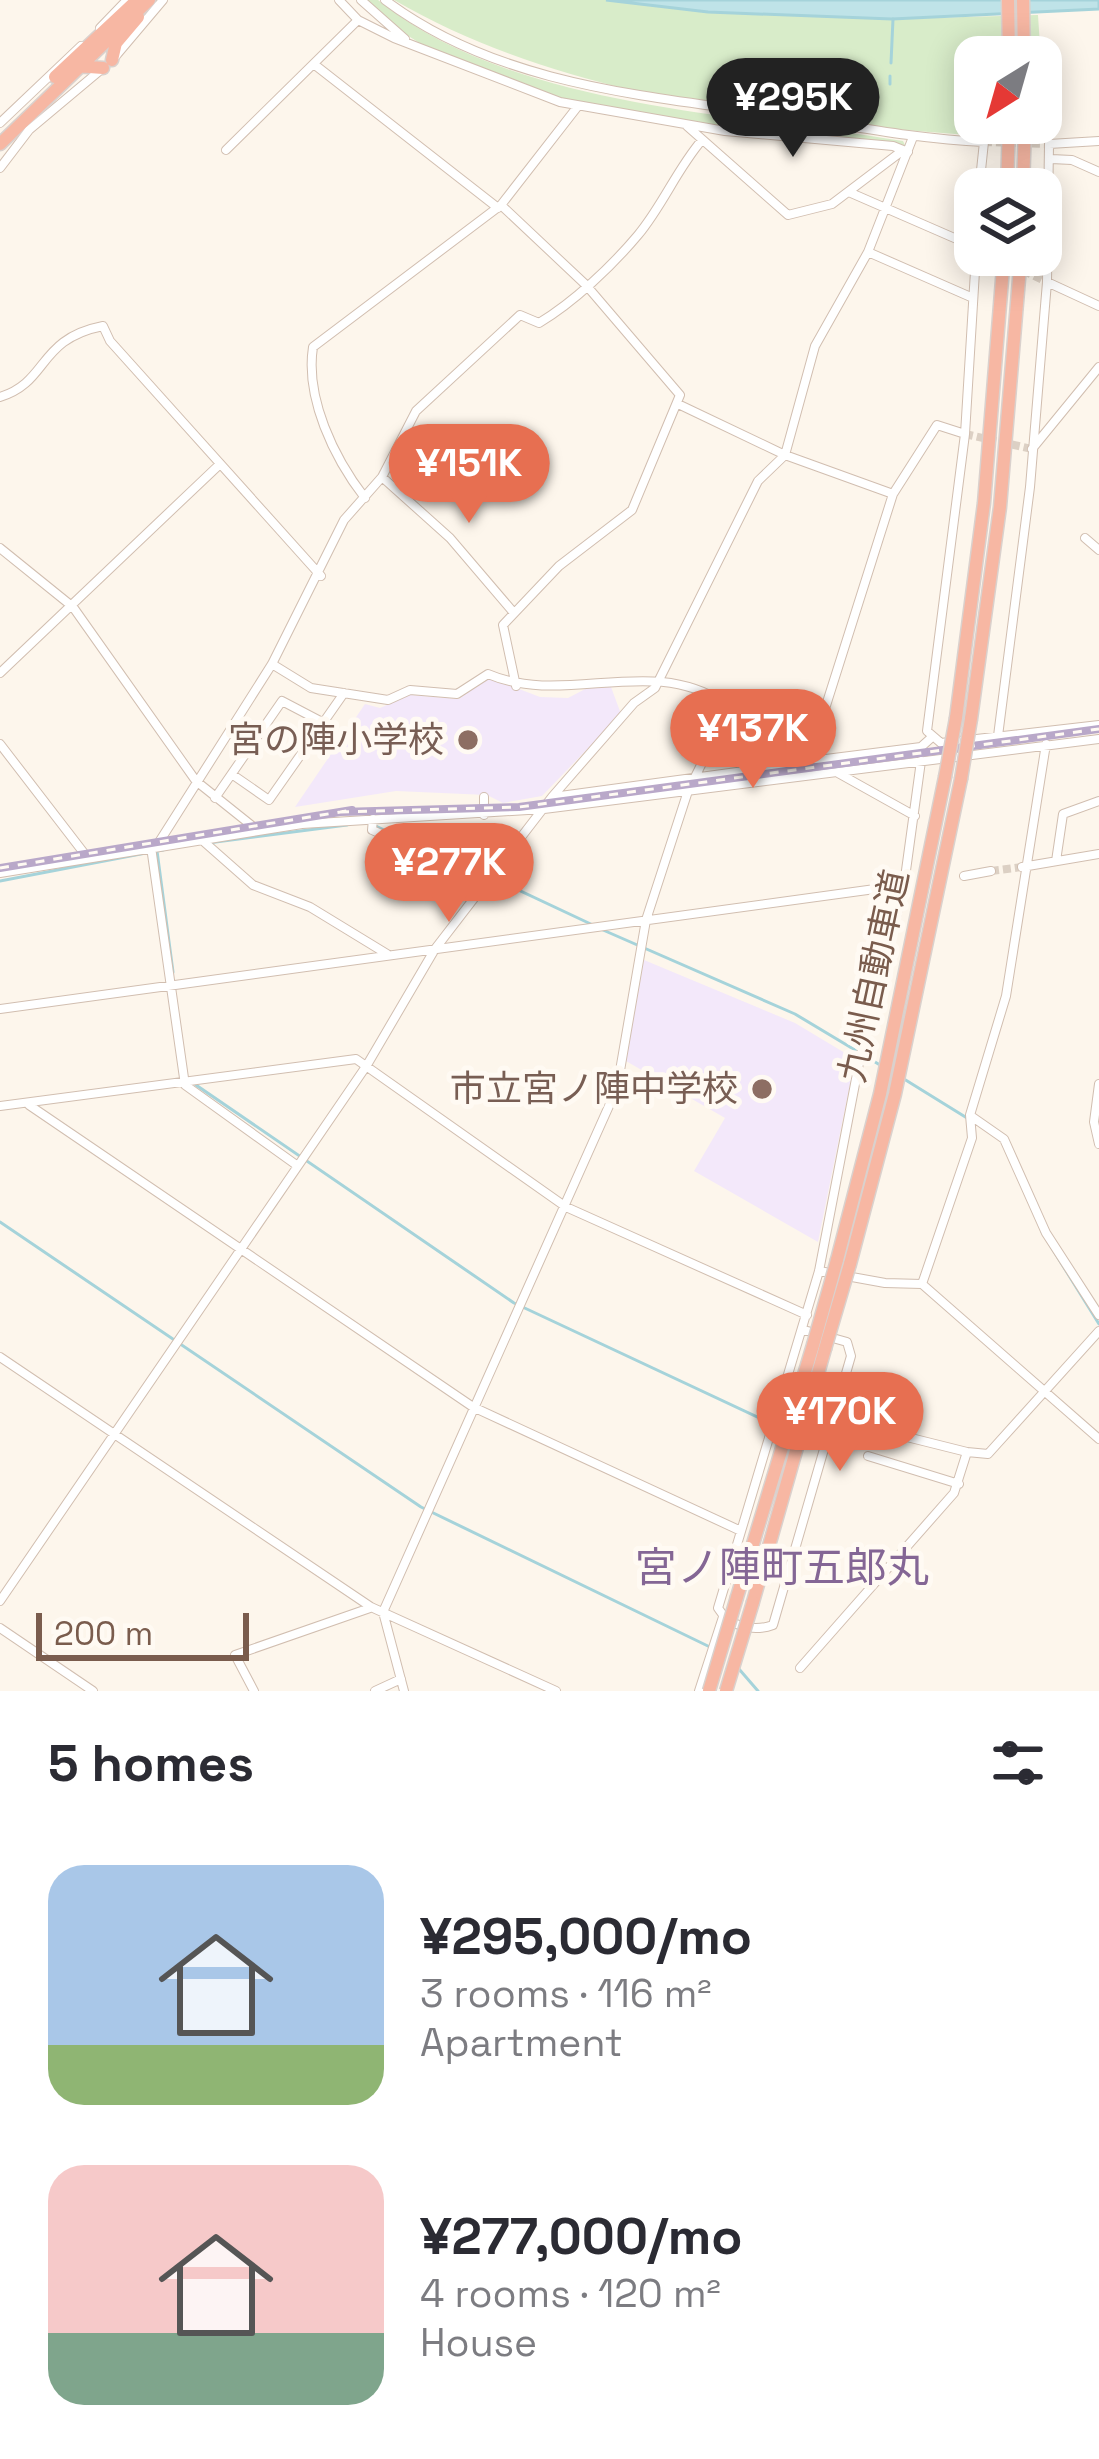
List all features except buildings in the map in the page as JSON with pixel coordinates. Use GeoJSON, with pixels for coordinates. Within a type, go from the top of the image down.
{"type":"FeatureCollection","features":[{"type":"Feature","properties":{"kind":"highway"},"geometry":{"type":"LineString","coordinates":[[1008,0],[1009,36]]}},
{"type":"Feature","properties":{"kind":"highway"},"geometry":{"type":"LineString","coordinates":[[1023,0],[1024,36]]}},
{"type":"Feature","properties":{"kind":"highway"},"geometry":{"type":"LineString","coordinates":[[47,94],[56,74],[92,38],[136,1],[147,3]]}},
{"type":"Feature","properties":{"kind":"highway"},"geometry":{"type":"LineString","coordinates":[[76,66],[108,64],[116,43],[147,3]]}},
{"type":"Feature","properties":{"kind":"highway"},"geometry":{"type":"LineString","coordinates":[[6,134],[147,3]]}},
{"type":"Feature","properties":{"kind":"highway","name":"九州自動車道"},"geometry":{"type":"LineString","coordinates":[[963,718],[1002,276]]}},
{"type":"Feature","properties":{"kind":"highway","name":"九州自動車道"},"geometry":{"type":"LineString","coordinates":[[726,1691],[844,1262],[953,778],[1004,465],[1019,276]]}},
{"type":"Feature","properties":{"kind":"highway","name":"九州自動車道"},"geometry":{"type":"LineString","coordinates":[[709,1691],[819,1347]]}},
{"type":"Feature","properties":{"kind":"street"},"geometry":{"type":"LineString","coordinates":[[0,168],[6,134],[53,68],[92,38],[128,0]]}},
{"type":"Feature","properties":{"kind":"street"},"geometry":{"type":"LineString","coordinates":[[6,134],[108,64],[163,0]]}},
{"type":"Feature","properties":{"kind":"street"},"geometry":{"type":"LineString","coordinates":[[339,0],[358,20],[479,74],[578,106],[686,125],[905,151]]}},
{"type":"Feature","properties":{"kind":"street"},"geometry":{"type":"LineString","coordinates":[[361,0],[413,44]]}},
{"type":"Feature","properties":{"kind":"street"},"geometry":{"type":"LineString","coordinates":[[385,0],[471,48],[575,82],[913,137],[984,142],[982,168]]}},
{"type":"Feature","properties":{"kind":"street"},"geometry":{"type":"LineString","coordinates":[[226,149],[358,20]]}},
{"type":"Feature","properties":{"kind":"street"},"geometry":{"type":"LineString","coordinates":[[315,65],[500,207],[586,285],[677,388],[678,404],[632,510],[559,566],[503,625],[516,686]]}},
{"type":"Feature","properties":{"kind":"street"},"geometry":{"type":"LineString","coordinates":[[365,499],[334,451],[309,374],[313,347],[500,207],[578,106]]}},
{"type":"Feature","properties":{"kind":"street"},"geometry":{"type":"LineString","coordinates":[[686,125],[788,215],[817,212],[851,193],[905,151]]}},
{"type":"Feature","properties":{"kind":"street"},"geometry":{"type":"LineString","coordinates":[[0,1601],[295,1163],[367,1065],[435,949],[552,797],[659,678],[758,481],[785,455],[815,346],[868,252],[913,137]]}},
{"type":"Feature","properties":{"kind":"street"},"geometry":{"type":"LineString","coordinates":[[295,1163],[185,1085],[153,847],[272,664],[321,576],[344,520],[382,477],[416,411],[520,315],[538,323],[586,285],[638,235],[676,170],[703,140]]}},
{"type":"Feature","properties":{"kind":"street"},"geometry":{"type":"LineString","coordinates":[[998,736],[1047,281],[1049,145],[1099,141]]}},
{"type":"Feature","properties":{"kind":"street"},"geometry":{"type":"LineString","coordinates":[[1051,159],[1072,160],[1099,172]]}},
{"type":"Feature","properties":{"kind":"street"},"geometry":{"type":"LineString","coordinates":[[851,193],[954,241]]}},
{"type":"Feature","properties":{"kind":"street"},"geometry":{"type":"LineString","coordinates":[[868,252],[973,298]]}},
{"type":"Feature","properties":{"kind":"street"},"geometry":{"type":"LineString","coordinates":[[974,276],[965,434],[927,731],[940,743],[1099,725]]}},
{"type":"Feature","properties":{"kind":"street"},"geometry":{"type":"LineString","coordinates":[[1047,281],[1099,306]]}},
{"type":"Feature","properties":{"kind":"street"},"geometry":{"type":"LineString","coordinates":[[0,397],[27,384],[57,343],[103,326],[110,341],[321,576]]}},
{"type":"Feature","properties":{"kind":"street"},"geometry":{"type":"LineString","coordinates":[[1032,449],[1099,367]]}},
{"type":"Feature","properties":{"kind":"street"},"geometry":{"type":"LineString","coordinates":[[678,404],[785,455],[893,494]]}},
{"type":"Feature","properties":{"kind":"street"},"geometry":{"type":"LineString","coordinates":[[804,775],[893,494],[938,425],[965,434]]}},
{"type":"Feature","properties":{"kind":"street"},"geometry":{"type":"LineString","coordinates":[[0,673],[220,464]]}},
{"type":"Feature","properties":{"kind":"street"},"geometry":{"type":"LineString","coordinates":[[382,477],[450,538],[515,614]]}},
{"type":"Feature","properties":{"kind":"street"},"geometry":{"type":"LineString","coordinates":[[1085,538],[1099,550]]}},
{"type":"Feature","properties":{"kind":"street"},"geometry":{"type":"LineString","coordinates":[[0,548],[73,608],[196,781],[257,830]]}},
{"type":"Feature","properties":{"kind":"street"},"geometry":{"type":"LineString","coordinates":[[272,664],[311,688],[388,700],[410,690],[457,694],[488,674],[516,686],[659,678],[696,687],[724,703],[724,717],[688,791],[646,920],[617,1088],[382,1612],[404,1691]]}},
{"type":"Feature","properties":{"kind":"street"},"geometry":{"type":"LineString","coordinates":[[233,776],[269,800],[344,692]]}},
{"type":"Feature","properties":{"kind":"street"},"geometry":{"type":"LineString","coordinates":[[215,798],[282,701],[324,723]]}},
{"type":"Feature","properties":{"kind":"street"},"geometry":{"type":"LineString","coordinates":[[552,797],[809,758],[921,747],[931,738]]}},
{"type":"Feature","properties":{"kind":"street"},"geometry":{"type":"LineString","coordinates":[[0,873],[257,830],[544,809],[1099,739]]}},
{"type":"Feature","properties":{"kind":"street"},"geometry":{"type":"LineString","coordinates":[[0,744],[87,857]]}},
{"type":"Feature","properties":{"kind":"street"},"geometry":{"type":"LineString","coordinates":[[922,1284],[972,1138],[970,1115],[1006,996],[1046,744]]}},
{"type":"Feature","properties":{"kind":"street"},"geometry":{"type":"LineString","coordinates":[[804,1330],[848,1342],[851,1356],[773,1625],[747,1628],[723,1617],[718,1608],[819,1271],[860,1058],[904,885],[921,761]]}},
{"type":"Feature","properties":{"kind":"street"},"geometry":{"type":"LineString","coordinates":[[835,771],[916,816]]}},
{"type":"Feature","properties":{"kind":"street"},"geometry":{"type":"LineString","coordinates":[[484,796],[484,815]]}},
{"type":"Feature","properties":{"kind":"street"},"geometry":{"type":"LineString","coordinates":[[1056,861],[1063,814],[1099,801]]}},
{"type":"Feature","properties":{"kind":"street"},"geometry":{"type":"LineString","coordinates":[[373,819],[372,830],[488,880]]}},
{"type":"Feature","properties":{"kind":"street"},"geometry":{"type":"LineString","coordinates":[[202,840],[254,885],[310,907],[388,955]]}},
{"type":"Feature","properties":{"kind":"street"},"geometry":{"type":"LineString","coordinates":[[1026,867],[1099,854]]}},
{"type":"Feature","properties":{"kind":"street"},"geometry":{"type":"LineString","coordinates":[[964,876],[991,871]]}},
{"type":"Feature","properties":{"kind":"street"},"geometry":{"type":"LineString","coordinates":[[0,1009],[904,885]]}},
{"type":"Feature","properties":{"kind":"street"},"geometry":{"type":"LineString","coordinates":[[0,1106],[185,1085],[348,1059],[367,1065],[566,1207],[807,1315]]}},
{"type":"Feature","properties":{"kind":"street"},"geometry":{"type":"LineString","coordinates":[[1099,1084],[1094,1121],[1099,1144]]}},
{"type":"Feature","properties":{"kind":"street"},"geometry":{"type":"LineString","coordinates":[[28,1104],[473,1407],[741,1531]]}},
{"type":"Feature","properties":{"kind":"street"},"geometry":{"type":"LineString","coordinates":[[970,1115],[1004,1138],[1046,1233],[1099,1315]]}},
{"type":"Feature","properties":{"kind":"street"},"geometry":{"type":"LineString","coordinates":[[819,1271],[904,1286],[922,1284],[1099,1439]]}},
{"type":"Feature","properties":{"kind":"street"},"geometry":{"type":"LineString","coordinates":[[875,1429],[988,1454],[1099,1331]]}},
{"type":"Feature","properties":{"kind":"street"},"geometry":{"type":"LineString","coordinates":[[0,1357],[371,1607],[556,1691]]}},
{"type":"Feature","properties":{"kind":"street"},"geometry":{"type":"LineString","coordinates":[[800,1668],[961,1484],[967,1452]]}},
{"type":"Feature","properties":{"kind":"street"},"geometry":{"type":"LineString","coordinates":[[868,1456],[961,1484]]}},
{"type":"Feature","properties":{"kind":"street"},"geometry":{"type":"LineString","coordinates":[[254,1691],[235,1654],[371,1607]]}},
{"type":"Feature","properties":{"kind":"street"},"geometry":{"type":"LineString","coordinates":[[699,1691],[723,1617]]}},
{"type":"Feature","properties":{"kind":"street"},"geometry":{"type":"LineString","coordinates":[[0,1628],[93,1691]]}},
{"type":"Feature","properties":{"kind":"street"},"geometry":{"type":"LineString","coordinates":[[375,1691],[400,1679]]}},
{"type":"Feature","properties":{"kind":"shaded area","name":"宮の陣小学校"},"geometry":{"type":"Polygon","coordinates":[[[488,677],[540,697],[568,698],[593,685],[611,687],[621,714],[542,796],[503,803],[487,795],[396,791],[295,807],[365,704],[380,708],[410,695],[459,699],[488,677]]]}},
{"type":"Feature","properties":{"kind":"shaded area","name":"市立宮ノ陣中学校"},"geometry":{"type":"Polygon","coordinates":[[[644,960],[795,1023],[855,1059],[818,1242],[694,1171],[725,1118],[626,1061],[644,960]]]}},
{"type":"Feature","properties":{"kind":"green space"},"geometry":{"type":"Polygon","coordinates":[[[366,0],[378,0],[433,36],[494,64],[560,85],[700,113],[903,141],[906,147],[697,125],[544,94],[474,70],[414,39],[366,0]]]}},
{"type":"Feature","properties":{"kind":"green space"},"geometry":{"type":"Polygon","coordinates":[[[394,0],[606,0],[708,12],[892,19],[1038,15],[1040,36],[954,36],[954,133],[710,106],[546,66],[468,37],[394,0]]]}},
{"type":"Feature","properties":{"kind":"water"},"geometry":{"type":"Polygon","coordinates":[[[606,0],[1099,0],[1099,9],[892,19],[708,12],[606,0]]]}},
{"type":"Feature","properties":{"kind":"waterway"},"geometry":{"type":"LineString","coordinates":[[891,63],[893,19]]}},
{"type":"Feature","properties":{"kind":"waterway"},"geometry":{"type":"LineString","coordinates":[[890,76],[890,84]]}},
{"type":"Feature","properties":{"kind":"waterway"},"geometry":{"type":"LineString","coordinates":[[208,843],[347,825]]}},
{"type":"Feature","properties":{"kind":"waterway"},"geometry":{"type":"LineString","coordinates":[[374,825],[398,837]]}},
{"type":"Feature","properties":{"kind":"waterway"},"geometry":{"type":"LineString","coordinates":[[163,850],[157,851],[173,972]]}},
{"type":"Feature","properties":{"kind":"waterway"},"geometry":{"type":"LineString","coordinates":[[429,850],[470,868]]}},
{"type":"Feature","properties":{"kind":"waterway"},"geometry":{"type":"LineString","coordinates":[[0,881],[151,852]]}},
{"type":"Feature","properties":{"kind":"waterway"},"geometry":{"type":"LineString","coordinates":[[495,879],[595,926]]}},
{"type":"Feature","properties":{"kind":"waterway"},"geometry":{"type":"LineString","coordinates":[[603,930],[795,1014],[880,1065]]}},
{"type":"Feature","properties":{"kind":"waterway"},"geometry":{"type":"LineString","coordinates":[[904,1079],[967,1118]]}},
{"type":"Feature","properties":{"kind":"waterway"},"geometry":{"type":"LineString","coordinates":[[196,1085],[514,1303],[766,1421]]}},
{"type":"Feature","properties":{"kind":"waterway"},"geometry":{"type":"LineString","coordinates":[[0,1222],[421,1507],[712,1648]]}},
{"type":"Feature","properties":{"kind":"waterway"},"geometry":{"type":"LineString","coordinates":[[1042,1232],[1099,1324]]}},
{"type":"Feature","properties":{"kind":"waterway"},"geometry":{"type":"LineString","coordinates":[[739,1669],[758,1691]]}},
{"type":"Feature","properties":{"kind":"tunnel"},"geometry":{"type":"LineString","coordinates":[[1035,276],[1047,282]]}},
{"type":"Feature","properties":{"kind":"tunnel"},"geometry":{"type":"LineString","coordinates":[[965,434],[1032,449]]}},
{"type":"Feature","properties":{"kind":"tunnel"},"geometry":{"type":"LineString","coordinates":[[991,871],[1022,867]]}},
{"type":"Feature","properties":{"kind":"railway"},"geometry":{"type":"LineString","coordinates":[[340,812],[519,807],[1099,729]]}},
{"type":"Feature","properties":{"kind":"railway"},"geometry":{"type":"LineString","coordinates":[[0,868],[352,810]]}},
{"type":"Feature","properties":{"kind":"place","name":"宮の陣小学校"},"geometry":{"type":"Point","coordinates":[468,740]}},
{"type":"Feature","properties":{"kind":"place","name":"市立宮ノ陣中学校"},"geometry":{"type":"Point","coordinates":[762,1089]}},
{"type":"Feature","properties":{"kind":"district","name":"宮ノ陣町五郎丸"},"geometry":{"type":"Point","coordinates":[782,1567]}}]}
